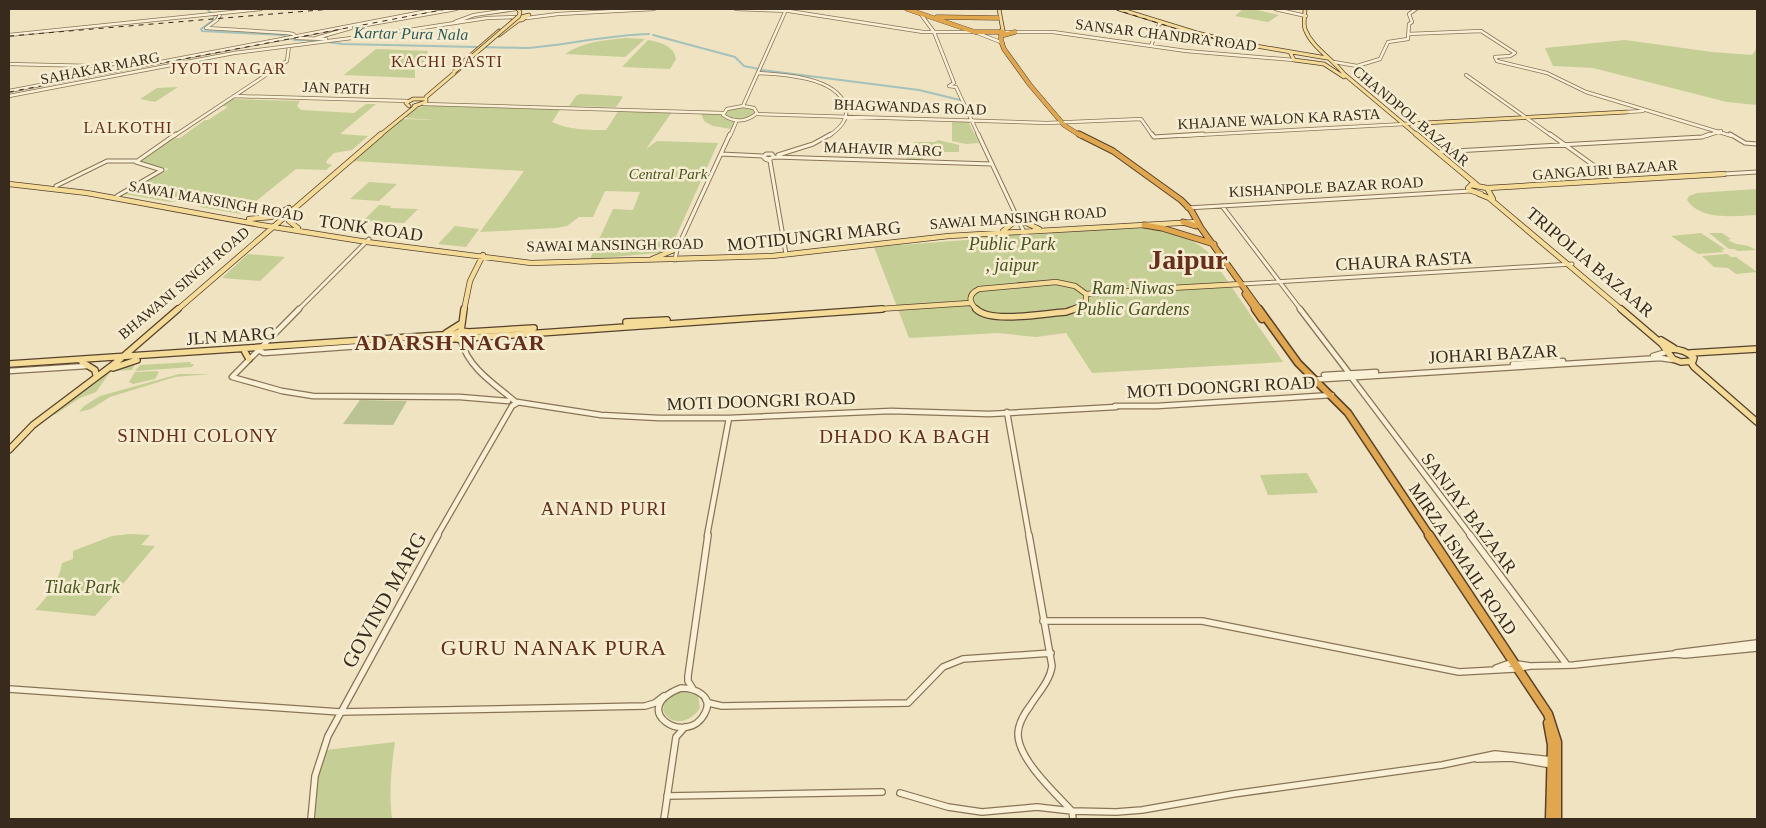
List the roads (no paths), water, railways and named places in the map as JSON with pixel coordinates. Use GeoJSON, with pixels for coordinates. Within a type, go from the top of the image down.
{"type":"FeatureCollection","features":[{"type":"Feature","properties":{"kind":"highway"},"geometry":{"type":"LineString","coordinates":[[909,9],[935,17],[999,20]]}},
{"type":"Feature","properties":{"kind":"highway"},"geometry":{"type":"LineString","coordinates":[[909,9],[972,31],[1013,31]]}},
{"type":"Feature","properties":{"kind":"highway"},"geometry":{"type":"LineString","coordinates":[[942,17],[940,18],[972,31]]}},
{"type":"Feature","properties":{"kind":"highway"},"geometry":{"type":"LineString","coordinates":[[1002,31],[1002,44],[1030,85],[1060,122]]}},
{"type":"Feature","properties":{"kind":"highway","name":"MIRZA ISMAIL ROAD"},"geometry":{"type":"LineString","coordinates":[[1060,122],[1075,133],[1114,152],[1177,198],[1241,282]]}},
{"type":"Feature","properties":{"kind":"highway"},"geometry":{"type":"LineString","coordinates":[[1182,222],[1191,215],[1196,207]]}},
{"type":"Feature","properties":{"kind":"highway"},"geometry":{"type":"LineString","coordinates":[[1182,222],[1191,215]]}},
{"type":"Feature","properties":{"kind":"highway"},"geometry":{"type":"LineString","coordinates":[[1144,225],[1162,228],[1211,244]]}},
{"type":"Feature","properties":{"kind":"highway","name":"MIRZA ISMAIL ROAD"},"geometry":{"type":"LineString","coordinates":[[1211,244],[1241,282],[1294,363],[1348,413],[1382,466],[1394,489],[1514,666],[1548,723],[1554,763]]}},
{"type":"Feature","properties":{"kind":"highway"},"geometry":{"type":"LineString","coordinates":[[1550,819],[1554,763]]}},
{"type":"Feature","properties":{"kind":"highway"},"geometry":{"type":"LineString","coordinates":[[1554,763],[1557,819]]}},
{"type":"Feature","properties":{"kind":"main road"},"geometry":{"type":"LineString","coordinates":[[482,47],[520,17],[522,12],[518,9]]}},
{"type":"Feature","properties":{"kind":"main road"},"geometry":{"type":"LineString","coordinates":[[9,183],[87,193],[274,226],[408,103],[419,98],[454,72],[519,16],[520,12],[518,9]]}},
{"type":"Feature","properties":{"kind":"main road"},"geometry":{"type":"LineString","coordinates":[[435,86],[516,18],[527,15],[526,9]]}},
{"type":"Feature","properties":{"kind":"main road"},"geometry":{"type":"LineString","coordinates":[[997,9],[1002,31],[1013,31]]}},
{"type":"Feature","properties":{"kind":"main road"},"geometry":{"type":"LineString","coordinates":[[1117,9],[1161,24],[1249,47],[1329,58]]}},
{"type":"Feature","properties":{"kind":"main road"},"geometry":{"type":"LineString","coordinates":[[1305,16],[1307,9]]}},
{"type":"Feature","properties":{"kind":"main road","name":"CHANDPOL BAZAAR"},"geometry":{"type":"LineString","coordinates":[[1305,16],[1304,28],[1324,54],[1335,62],[1342,72],[1437,152],[1472,188]]}},
{"type":"Feature","properties":{"kind":"main road"},"geometry":{"type":"LineString","coordinates":[[249,219],[271,217],[292,208],[408,110],[425,101],[516,18]]}},
{"type":"Feature","properties":{"kind":"main road"},"geometry":{"type":"LineString","coordinates":[[1290,53],[1293,60]]}},
{"type":"Feature","properties":{"kind":"main road"},"geometry":{"type":"LineString","coordinates":[[1318,57],[1324,54]]}},
{"type":"Feature","properties":{"kind":"main road","name":"SANSAR CHANDRA ROAD"},"geometry":{"type":"LineString","coordinates":[[1293,60],[1326,65],[1335,62]]}},
{"type":"Feature","properties":{"kind":"main road","name":"CHANDPOL BAZAAR"},"geometry":{"type":"LineString","coordinates":[[1326,65],[1399,124],[1472,188]]}},
{"type":"Feature","properties":{"kind":"main road"},"geometry":{"type":"LineString","coordinates":[[419,98],[425,101]]}},
{"type":"Feature","properties":{"kind":"main road"},"geometry":{"type":"LineString","coordinates":[[408,103],[416,106]]}},
{"type":"Feature","properties":{"kind":"main road"},"geometry":{"type":"LineString","coordinates":[[1404,124],[1627,112]]}},
{"type":"Feature","properties":{"kind":"main road","name":"GANGAURI BAZAAR"},"geometry":{"type":"LineString","coordinates":[[1478,194],[1489,190],[1724,174]]}},
{"type":"Feature","properties":{"kind":"main road","name":"SAWAI MANSINGH ROAD"},"geometry":{"type":"LineString","coordinates":[[9,183],[56,186],[249,219],[274,226]]}},
{"type":"Feature","properties":{"kind":"main road"},"geometry":{"type":"LineString","coordinates":[[1472,188],[1489,190]]}},
{"type":"Feature","properties":{"kind":"main road","name":"TRIPOLIA BAZAAR"},"geometry":{"type":"LineString","coordinates":[[1472,188],[1478,194],[1488,197],[1568,263],[1662,344],[1666,351]]}},
{"type":"Feature","properties":{"kind":"main road","name":"TRIPOLIA BAZAAR"},"geometry":{"type":"LineString","coordinates":[[1489,190],[1493,198],[1568,263]]}},
{"type":"Feature","properties":{"kind":"main road"},"geometry":{"type":"LineString","coordinates":[[292,208],[289,221],[293,226],[301,230]]}},
{"type":"Feature","properties":{"kind":"main road"},"geometry":{"type":"LineString","coordinates":[[1003,231],[1018,219],[1039,229]]}},
{"type":"Feature","properties":{"kind":"main road","name":"MOTIDUNGRI MARG"},"geometry":{"type":"LineString","coordinates":[[786,253],[951,236],[1182,222]]}},
{"type":"Feature","properties":{"kind":"main road","name":"SAWAI MANSINGH ROAD"},"geometry":{"type":"LineString","coordinates":[[301,230],[485,256],[544,260],[673,259],[786,253],[948,234],[1182,222]]}},
{"type":"Feature","properties":{"kind":"main road","name":"TONK ROAD"},"geometry":{"type":"LineString","coordinates":[[274,226],[301,230]]}},
{"type":"Feature","properties":{"kind":"main road","name":"BHAWANI SINGH ROAD"},"geometry":{"type":"LineString","coordinates":[[118,358],[274,226]]}},
{"type":"Feature","properties":{"kind":"main road","name":"BHAWANI SINGH ROAD"},"geometry":{"type":"LineString","coordinates":[[118,358],[274,226]]}},
{"type":"Feature","properties":{"kind":"main road"},"geometry":{"type":"LineString","coordinates":[[264,236],[281,230],[301,230]]}},
{"type":"Feature","properties":{"kind":"main road","name":"TONK ROAD"},"geometry":{"type":"LineString","coordinates":[[368,240],[464,254]]}},
{"type":"Feature","properties":{"kind":"main road"},"geometry":{"type":"LineString","coordinates":[[652,259],[676,249]]}},
{"type":"Feature","properties":{"kind":"main road"},"geometry":{"type":"LineString","coordinates":[[464,254],[540,263],[673,259]]}},
{"type":"Feature","properties":{"kind":"main road"},"geometry":{"type":"LineString","coordinates":[[464,254],[472,257],[477,266]]}},
{"type":"Feature","properties":{"kind":"main road"},"geometry":{"type":"LineString","coordinates":[[454,337],[461,331],[472,280],[477,266],[485,256]]}},
{"type":"Feature","properties":{"kind":"main road"},"geometry":{"type":"LineString","coordinates":[[477,266],[489,260],[500,259]]}},
{"type":"Feature","properties":{"kind":"main road"},"geometry":{"type":"LineString","coordinates":[[969,301],[972,292],[982,288],[1051,282],[1072,284],[1086,294],[1143,290],[1146,286],[1154,289],[1241,282]]}},
{"type":"Feature","properties":{"kind":"main road","name":"TRIPOLIA BAZAAR"},"geometry":{"type":"LineString","coordinates":[[1600,290],[1674,348],[1692,357]]}},
{"type":"Feature","properties":{"kind":"main road"},"geometry":{"type":"LineString","coordinates":[[969,301],[975,309],[984,314],[1006,316],[1073,311],[1084,306],[1087,299],[1086,294]]}},
{"type":"Feature","properties":{"kind":"main road"},"geometry":{"type":"LineString","coordinates":[[461,340],[469,335],[969,301]]}},
{"type":"Feature","properties":{"kind":"main road"},"geometry":{"type":"LineString","coordinates":[[446,336],[462,323]]}},
{"type":"Feature","properties":{"kind":"main road"},"geometry":{"type":"LineString","coordinates":[[461,331],[469,335]]}},
{"type":"Feature","properties":{"kind":"main road","name":"JLN MARG"},"geometry":{"type":"LineString","coordinates":[[9,366],[446,336]]}},
{"type":"Feature","properties":{"kind":"main road","name":"JLN MARG"},"geometry":{"type":"LineString","coordinates":[[9,366],[68,359],[118,358],[137,360],[446,336],[461,340]]}},
{"type":"Feature","properties":{"kind":"main road"},"geometry":{"type":"LineString","coordinates":[[138,343],[138,347],[145,356]]}},
{"type":"Feature","properties":{"kind":"main road"},"geometry":{"type":"LineString","coordinates":[[1674,348],[1666,351],[1668,356],[1679,362],[1757,426]]}},
{"type":"Feature","properties":{"kind":"main road"},"geometry":{"type":"LineString","coordinates":[[1679,362],[1692,357],[1757,351]]}},
{"type":"Feature","properties":{"kind":"main road"},"geometry":{"type":"LineString","coordinates":[[245,352],[249,359]]}},
{"type":"Feature","properties":{"kind":"main road"},"geometry":{"type":"LineString","coordinates":[[68,359],[113,355],[118,358]]}},
{"type":"Feature","properties":{"kind":"main road"},"geometry":{"type":"LineString","coordinates":[[1692,357],[1692,364],[1757,422]]}},
{"type":"Feature","properties":{"kind":"main road"},"geometry":{"type":"LineString","coordinates":[[9,450],[33,425],[104,372],[118,358]]}},
{"type":"Feature","properties":{"kind":"main road"},"geometry":{"type":"LineString","coordinates":[[9,444],[30,424],[118,358]]}},
{"type":"Feature","properties":{"kind":"main road"},"geometry":{"type":"LineString","coordinates":[[104,372],[124,363],[137,360]]}},
{"type":"Feature","properties":{"kind":"main road"},"geometry":{"type":"LineString","coordinates":[[82,362],[95,370],[96,375]]}},
{"type":"Feature","properties":{"kind":"street"},"geometry":{"type":"LineString","coordinates":[[9,35],[157,22],[207,14],[261,9]]}},
{"type":"Feature","properties":{"kind":"street"},"geometry":{"type":"LineString","coordinates":[[9,90],[438,9]]}},
{"type":"Feature","properties":{"kind":"street"},"geometry":{"type":"LineString","coordinates":[[316,38],[348,29],[456,9]]}},
{"type":"Feature","properties":{"kind":"street"},"geometry":{"type":"LineString","coordinates":[[452,24],[458,20],[480,14],[510,12],[518,9]]}},
{"type":"Feature","properties":{"kind":"street"},"geometry":{"type":"LineString","coordinates":[[516,18],[518,9]]}},
{"type":"Feature","properties":{"kind":"street"},"geometry":{"type":"LineString","coordinates":[[527,15],[646,9]]}},
{"type":"Feature","properties":{"kind":"street"},"geometry":{"type":"LineString","coordinates":[[527,15],[654,9]]}},
{"type":"Feature","properties":{"kind":"street"},"geometry":{"type":"LineString","coordinates":[[736,9],[779,10]]}},
{"type":"Feature","properties":{"kind":"street"},"geometry":{"type":"LineString","coordinates":[[753,9],[787,11],[928,32],[972,31],[1002,44]]}},
{"type":"Feature","properties":{"kind":"street"},"geometry":{"type":"LineString","coordinates":[[1275,9],[1305,16]]}},
{"type":"Feature","properties":{"kind":"street"},"geometry":{"type":"LineString","coordinates":[[1335,62],[1358,66],[1380,59],[1388,42],[1406,40],[1409,24],[1412,22],[1409,14],[1416,9]]}},
{"type":"Feature","properties":{"kind":"street"},"geometry":{"type":"LineString","coordinates":[[475,10],[480,14]]}},
{"type":"Feature","properties":{"kind":"street"},"geometry":{"type":"LineString","coordinates":[[744,106],[787,11]]}},
{"type":"Feature","properties":{"kind":"street"},"geometry":{"type":"LineString","coordinates":[[220,13],[217,20],[206,28],[287,33],[297,38],[335,40],[497,17],[516,18]]}},
{"type":"Feature","properties":{"kind":"street"},"geometry":{"type":"LineString","coordinates":[[919,13],[935,32],[954,83]]}},
{"type":"Feature","properties":{"kind":"street"},"geometry":{"type":"LineString","coordinates":[[335,40],[487,19],[516,18]]}},
{"type":"Feature","properties":{"kind":"street"},"geometry":{"type":"LineString","coordinates":[[1151,46],[1161,24]]}},
{"type":"Feature","properties":{"kind":"street"},"geometry":{"type":"LineString","coordinates":[[1408,34],[1481,30],[1515,53],[1510,56],[1495,57],[1498,61],[1547,73],[1586,92],[1721,131],[1745,143],[1757,144]]}},
{"type":"Feature","properties":{"kind":"street"},"geometry":{"type":"LineString","coordinates":[[935,32],[972,31]]}},
{"type":"Feature","properties":{"kind":"street","name":"SANSAR CHANDRA ROAD"},"geometry":{"type":"LineString","coordinates":[[1013,31],[1054,32],[1151,46],[1293,60]]}},
{"type":"Feature","properties":{"kind":"street","name":"SAHAKAR MARG"},"geometry":{"type":"LineString","coordinates":[[9,96],[227,55],[335,40]]}},
{"type":"Feature","properties":{"kind":"street"},"geometry":{"type":"LineString","coordinates":[[135,162],[285,61],[288,46]]}},
{"type":"Feature","properties":{"kind":"street"},"geometry":{"type":"LineString","coordinates":[[9,64],[93,66],[124,63],[138,66],[143,70]]}},
{"type":"Feature","properties":{"kind":"street"},"geometry":{"type":"LineString","coordinates":[[759,73],[795,77],[823,85],[836,93],[845,102],[847,116],[839,128],[814,144],[785,155]]}},
{"type":"Feature","properties":{"kind":"street"},"geometry":{"type":"LineString","coordinates":[[1466,75],[1616,180]]}},
{"type":"Feature","properties":{"kind":"street"},"geometry":{"type":"LineString","coordinates":[[954,83],[949,86],[956,87]]}},
{"type":"Feature","properties":{"kind":"street"},"geometry":{"type":"LineString","coordinates":[[954,83],[960,85],[956,87]]}},
{"type":"Feature","properties":{"kind":"street"},"geometry":{"type":"LineString","coordinates":[[956,87],[1023,231]]}},
{"type":"Feature","properties":{"kind":"street","name":"JAN PATH"},"geometry":{"type":"LineString","coordinates":[[233,96],[408,103]]}},
{"type":"Feature","properties":{"kind":"street"},"geometry":{"type":"LineString","coordinates":[[425,101],[723,112],[732,107],[744,106],[754,108],[757,114],[751,118],[737,120],[725,117],[723,112]]}},
{"type":"Feature","properties":{"kind":"street"},"geometry":{"type":"LineString","coordinates":[[1627,112],[1645,110]]}},
{"type":"Feature","properties":{"kind":"street","name":"BHAGWANDAS ROAD"},"geometry":{"type":"LineString","coordinates":[[757,114],[1060,122],[1141,119],[1154,138]]}},
{"type":"Feature","properties":{"kind":"street"},"geometry":{"type":"LineString","coordinates":[[673,259],[737,120]]}},
{"type":"Feature","properties":{"kind":"street","name":"KHAJANE WALON KA RASTA"},"geometry":{"type":"LineString","coordinates":[[1154,138],[1404,124]]}},
{"type":"Feature","properties":{"kind":"street"},"geometry":{"type":"LineString","coordinates":[[1437,152],[1702,136],[1721,131]]}},
{"type":"Feature","properties":{"kind":"street"},"geometry":{"type":"LineString","coordinates":[[721,154],[772,158],[786,253]]}},
{"type":"Feature","properties":{"kind":"street","name":"MAHAVIR MARG"},"geometry":{"type":"LineString","coordinates":[[764,157],[768,154],[772,158],[785,155],[978,164],[992,163]]}},
{"type":"Feature","properties":{"kind":"street"},"geometry":{"type":"LineString","coordinates":[[56,186],[107,161],[135,162],[137,165],[162,170],[117,196]]}},
{"type":"Feature","properties":{"kind":"street"},"geometry":{"type":"LineString","coordinates":[[1724,174],[1757,172]]}},
{"type":"Feature","properties":{"kind":"street","name":"KISHANPOLE BAZAR ROAD"},"geometry":{"type":"LineString","coordinates":[[1196,207],[1425,194],[1472,188]]}},
{"type":"Feature","properties":{"kind":"street","name":"KISHANPOLE BAZAR ROAD"},"geometry":{"type":"LineString","coordinates":[[1191,215],[1472,188]]}},
{"type":"Feature","properties":{"kind":"street","name":"SANJAY BAZAAR"},"geometry":{"type":"LineString","coordinates":[[1222,206],[1567,665]]}},
{"type":"Feature","properties":{"kind":"street","name":"MOTI DOONGRI ROAD"},"geometry":{"type":"LineString","coordinates":[[368,240],[232,376],[250,380],[261,386],[312,396],[393,396],[512,403],[627,417],[729,418],[890,411],[981,414],[1331,396]]}},
{"type":"Feature","properties":{"kind":"street","name":"CHAURA RASTA"},"geometry":{"type":"LineString","coordinates":[[1241,282],[1568,263]]}},
{"type":"Feature","properties":{"kind":"street"},"geometry":{"type":"LineString","coordinates":[[461,340],[465,354],[498,386],[512,403]]}},
{"type":"Feature","properties":{"kind":"street","name":"JOHARI BAZAR"},"geometry":{"type":"LineString","coordinates":[[1409,372],[1657,356],[1666,351]]}},
{"type":"Feature","properties":{"kind":"street","name":"JOHARI BAZAR"},"geometry":{"type":"LineString","coordinates":[[1310,379],[1350,375],[1660,358],[1679,362]]}},
{"type":"Feature","properties":{"kind":"street"},"geometry":{"type":"LineString","coordinates":[[9,366],[88,365]]}},
{"type":"Feature","properties":{"kind":"street","name":"GOVIND MARG"},"geometry":{"type":"LineString","coordinates":[[311,819],[313,784],[319,757],[340,712],[512,403]]}},
{"type":"Feature","properties":{"kind":"street"},"geometry":{"type":"LineString","coordinates":[[1007,413],[1043,622],[1051,653],[1052,671],[1026,711],[1018,734],[1021,750],[1072,811],[1073,819]]}},
{"type":"Feature","properties":{"kind":"street"},"geometry":{"type":"LineString","coordinates":[[693,689],[688,681],[688,676],[710,518],[729,418]]}},
{"type":"Feature","properties":{"kind":"street"},"geometry":{"type":"LineString","coordinates":[[1043,622],[1202,621],[1459,672],[1514,666],[1567,665],[1757,648]]}},
{"type":"Feature","properties":{"kind":"street"},"geometry":{"type":"LineString","coordinates":[[1675,654],[1682,651],[1757,643]]}},
{"type":"Feature","properties":{"kind":"street"},"geometry":{"type":"LineString","coordinates":[[670,726],[686,726],[698,721],[709,709],[722,706],[908,703],[943,667],[964,659],[1051,653]]}},
{"type":"Feature","properties":{"kind":"street"},"geometry":{"type":"LineString","coordinates":[[9,689],[340,712],[645,706],[655,703],[674,690],[688,676]]}},
{"type":"Feature","properties":{"kind":"street"},"geometry":{"type":"LineString","coordinates":[[674,690],[693,689],[702,693],[709,703],[722,706]]}},
{"type":"Feature","properties":{"kind":"street"},"geometry":{"type":"LineString","coordinates":[[659,715],[658,706],[664,696]]}},
{"type":"Feature","properties":{"kind":"street"},"geometry":{"type":"LineString","coordinates":[[704,713],[706,700]]}},
{"type":"Feature","properties":{"kind":"street"},"geometry":{"type":"LineString","coordinates":[[645,706],[653,709],[662,721],[670,726],[676,737]]}},
{"type":"Feature","properties":{"kind":"street"},"geometry":{"type":"LineString","coordinates":[[664,819],[676,737],[686,726]]}},
{"type":"Feature","properties":{"kind":"street"},"geometry":{"type":"LineString","coordinates":[[900,793],[948,807],[982,812],[1037,807],[1072,811],[1142,810],[1233,794],[1477,759],[1482,760],[1496,756],[1554,763]]}},
{"type":"Feature","properties":{"kind":"street"},"geometry":{"type":"LineString","coordinates":[[667,796],[882,792]]}},
{"type":"Feature","properties":{"kind":"waterway","name":"Kartar Pura Nala"},"geometry":{"type":"LineString","coordinates":[[207,9],[214,16],[212,21],[201,29],[202,31],[282,35],[295,40],[315,40],[342,44],[526,48],[618,36],[649,34]]}},
{"type":"Feature","properties":{"kind":"waterway"},"geometry":{"type":"LineString","coordinates":[[653,35],[735,57],[744,66],[759,69]]}},
{"type":"Feature","properties":{"kind":"waterway"},"geometry":{"type":"LineString","coordinates":[[762,70],[919,90],[960,100]]}},
{"type":"Feature","properties":{"kind":"railway"},"geometry":{"type":"LineString","coordinates":[[9,36],[332,9]]}},
{"type":"Feature","properties":{"kind":"railway"},"geometry":{"type":"LineString","coordinates":[[9,92],[447,9]]}},
{"type":"Feature","properties":{"kind":"railway"},"geometry":{"type":"LineString","coordinates":[[1114,9],[1183,31],[1235,43]]}},
{"type":"Feature","properties":{"kind":"district","name":"KACHI BASTI"},"geometry":{"type":"Point","coordinates":[447,61]}},
{"type":"Feature","properties":{"kind":"district","name":"JYOTI NAGAR"},"geometry":{"type":"Point","coordinates":[228,68]}},
{"type":"Feature","properties":{"kind":"district","name":"LALKOTHI"},"geometry":{"type":"Point","coordinates":[128,127]}},
{"type":"Feature","properties":{"kind":"district","name":"Jaipur"},"geometry":{"type":"Point","coordinates":[1188,259]}},
{"type":"Feature","properties":{"kind":"district","name":"ADARSH NAGAR"},"geometry":{"type":"Point","coordinates":[450,342]}},
{"type":"Feature","properties":{"kind":"district","name":"SINDHI COLONY"},"geometry":{"type":"Point","coordinates":[198,435]}},
{"type":"Feature","properties":{"kind":"district","name":"DHADO KA BAGH"},"geometry":{"type":"Point","coordinates":[905,436]}},
{"type":"Feature","properties":{"kind":"district","name":"ANAND PURI"},"geometry":{"type":"Point","coordinates":[604,508]}},
{"type":"Feature","properties":{"kind":"district","name":"GURU NANAK PURA"},"geometry":{"type":"Point","coordinates":[554,647]}},
{"type":"Feature","properties":{"kind":"park label","name":"Central Park"},"geometry":{"type":"Point","coordinates":[668,174]}},
{"type":"Feature","properties":{"kind":"park label","name":"Public Park , jaipur"},"geometry":{"type":"Point","coordinates":[1012,254]}},
{"type":"Feature","properties":{"kind":"park label","name":"Ram Niwas Public Gardens"},"geometry":{"type":"Point","coordinates":[1133,298]}},
{"type":"Feature","properties":{"kind":"park label","name":"Tilak Park"},"geometry":{"type":"Point","coordinates":[82,587]}}]}
